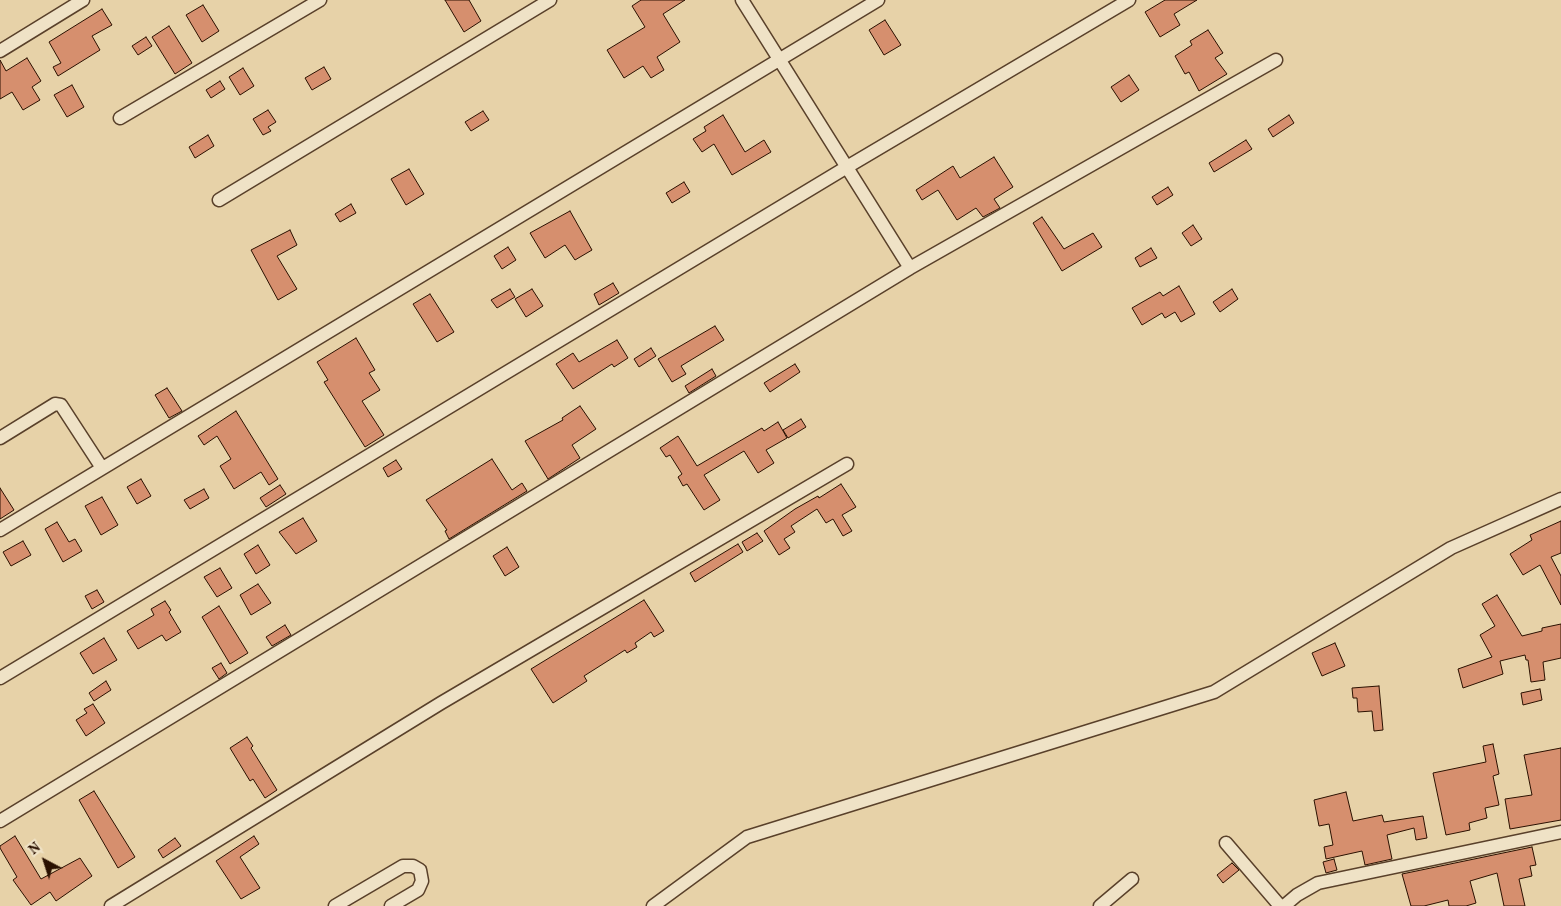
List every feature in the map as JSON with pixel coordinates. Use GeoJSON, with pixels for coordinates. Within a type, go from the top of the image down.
{"type":"FeatureCollection","features":[{"type":"Feature","properties":{"kind":"street"},"geometry":{"type":"LineString","coordinates":[[0,51],[84,0]]}},
{"type":"Feature","properties":{"kind":"street"},"geometry":{"type":"LineString","coordinates":[[120,118],[320,0]]}},
{"type":"Feature","properties":{"kind":"street"},"geometry":{"type":"LineString","coordinates":[[219,200],[550,0]]}},
{"type":"Feature","properties":{"kind":"street"},"geometry":{"type":"LineString","coordinates":[[742,0],[910,268]]}},
{"type":"Feature","properties":{"kind":"street"},"geometry":{"type":"LineString","coordinates":[[0,530],[778,58],[878,0]]}},
{"type":"Feature","properties":{"kind":"street"},"geometry":{"type":"LineString","coordinates":[[0,678],[847,167],[1129,0]]}},
{"type":"Feature","properties":{"kind":"street"},"geometry":{"type":"LineString","coordinates":[[0,821],[910,268],[1276,60]]}},
{"type":"Feature","properties":{"kind":"street"},"geometry":{"type":"LineString","coordinates":[[0,438],[54,404],[62,404],[102,468]]}},
{"type":"Feature","properties":{"kind":"street"},"geometry":{"type":"LineString","coordinates":[[111,906],[441,703],[847,464]]}},
{"type":"Feature","properties":{"kind":"street"},"geometry":{"type":"LineString","coordinates":[[654,906],[747,837],[1214,692],[1451,548],[1561,499]]}},
{"type":"Feature","properties":{"kind":"street"},"geometry":{"type":"LineString","coordinates":[[1284,906],[1297,895],[1318,884],[1561,832]]}},
{"type":"Feature","properties":{"kind":"street"},"geometry":{"type":"LineString","coordinates":[[1226,843],[1280,906]]}},
{"type":"Feature","properties":{"kind":"street"},"geometry":{"type":"LineString","coordinates":[[335,906],[403,866],[413,866],[420,870],[422,881],[418,890],[391,906]]}},
{"type":"Feature","properties":{"kind":"street"},"geometry":{"type":"LineString","coordinates":[[1100,906],[1132,879]]}},
{"type":"Feature","properties":{"kind":"building"},"geometry":{"type":"Polygon","coordinates":[[[445,0],[469,0],[481,21],[464,32],[445,0]]]}},
{"type":"Feature","properties":{"kind":"building"},"geometry":{"type":"Polygon","coordinates":[[[641,0],[685,0],[663,14],[680,42],[657,57],[664,70],[651,78],[643,66],[624,78],[607,50],[645,27],[632,6],[641,0]]]}},
{"type":"Feature","properties":{"kind":"building"},"geometry":{"type":"Polygon","coordinates":[[[1165,0],[1197,0],[1174,14],[1180,25],[1160,37],[1145,12],[1165,0]]]}},
{"type":"Feature","properties":{"kind":"building"},"geometry":{"type":"Polygon","coordinates":[[[203,5],[219,31],[202,42],[186,15],[203,5]]]}},
{"type":"Feature","properties":{"kind":"building"},"geometry":{"type":"Polygon","coordinates":[[[102,9],[112,25],[92,36],[100,50],[58,76],[53,67],[61,63],[49,42],[102,9]]]}},
{"type":"Feature","properties":{"kind":"building"},"geometry":{"type":"Polygon","coordinates":[[[885,20],[901,45],[884,55],[869,30],[885,20]]]}},
{"type":"Feature","properties":{"kind":"building"},"geometry":{"type":"Polygon","coordinates":[[[169,26],[192,63],[175,74],[152,37],[169,26]]]}},
{"type":"Feature","properties":{"kind":"building"},"geometry":{"type":"Polygon","coordinates":[[[1208,30],[1223,53],[1215,58],[1227,74],[1199,91],[1189,72],[1185,74],[1175,56],[1192,45],[1190,41],[1208,30]]]}},
{"type":"Feature","properties":{"kind":"building"},"geometry":{"type":"Polygon","coordinates":[[[146,37],[152,46],[138,55],[132,46],[146,37]]]}},
{"type":"Feature","properties":{"kind":"building"},"geometry":{"type":"Polygon","coordinates":[[[27,58],[41,81],[32,87],[40,100],[23,110],[12,92],[0,99],[0,60],[6,71],[27,58]]]}},
{"type":"Feature","properties":{"kind":"building"},"geometry":{"type":"Polygon","coordinates":[[[324,67],[331,79],[312,90],[305,78],[324,67]]]}},
{"type":"Feature","properties":{"kind":"building"},"geometry":{"type":"Polygon","coordinates":[[[243,68],[254,86],[240,95],[229,77],[243,68]]]}},
{"type":"Feature","properties":{"kind":"building"},"geometry":{"type":"Polygon","coordinates":[[[1129,75],[1139,90],[1121,102],[1111,87],[1129,75]]]}},
{"type":"Feature","properties":{"kind":"building"},"geometry":{"type":"Polygon","coordinates":[[[220,81],[225,89],[211,98],[206,90],[220,81]]]}},
{"type":"Feature","properties":{"kind":"building"},"geometry":{"type":"Polygon","coordinates":[[[72,85],[84,107],[67,117],[54,95],[72,85]]]}},
{"type":"Feature","properties":{"kind":"building"},"geometry":{"type":"Polygon","coordinates":[[[268,110],[276,122],[268,127],[271,131],[263,135],[253,119],[268,110]]]}},
{"type":"Feature","properties":{"kind":"building"},"geometry":{"type":"Polygon","coordinates":[[[483,111],[489,120],[471,131],[465,122],[483,111]]]}},
{"type":"Feature","properties":{"kind":"building"},"geometry":{"type":"Polygon","coordinates":[[[723,115],[745,152],[764,140],[771,152],[732,175],[714,144],[702,152],[693,139],[706,131],[704,127],[723,115]]]}},
{"type":"Feature","properties":{"kind":"building"},"geometry":{"type":"Polygon","coordinates":[[[1289,115],[1294,123],[1273,137],[1268,129],[1289,115]]]}},
{"type":"Feature","properties":{"kind":"building"},"geometry":{"type":"Polygon","coordinates":[[[208,135],[214,146],[195,158],[189,147],[208,135]]]}},
{"type":"Feature","properties":{"kind":"building"},"geometry":{"type":"Polygon","coordinates":[[[1246,140],[1252,149],[1214,172],[1209,163],[1246,140]]]}},
{"type":"Feature","properties":{"kind":"building"},"geometry":{"type":"Polygon","coordinates":[[[994,157],[1013,187],[994,199],[1000,208],[983,217],[976,208],[957,220],[938,190],[922,200],[916,190],[953,166],[960,178],[994,157]]]}},
{"type":"Feature","properties":{"kind":"building"},"geometry":{"type":"Polygon","coordinates":[[[409,169],[424,194],[406,205],[391,179],[409,169]]]}},
{"type":"Feature","properties":{"kind":"building"},"geometry":{"type":"Polygon","coordinates":[[[684,182],[690,192],[672,203],[666,193],[684,182]]]}},
{"type":"Feature","properties":{"kind":"building"},"geometry":{"type":"Polygon","coordinates":[[[1168,187],[1173,195],[1157,205],[1152,197],[1168,187]]]}},
{"type":"Feature","properties":{"kind":"building"},"geometry":{"type":"Polygon","coordinates":[[[351,204],[356,213],[340,222],[335,214],[351,204]]]}},
{"type":"Feature","properties":{"kind":"building"},"geometry":{"type":"Polygon","coordinates":[[[570,211],[592,250],[575,260],[565,245],[545,258],[530,233],[570,211]]]}},
{"type":"Feature","properties":{"kind":"building"},"geometry":{"type":"Polygon","coordinates":[[[1042,217],[1064,249],[1093,233],[1102,247],[1062,271],[1033,223],[1042,217]]]}},
{"type":"Feature","properties":{"kind":"building"},"geometry":{"type":"Polygon","coordinates":[[[1193,225],[1202,239],[1191,246],[1182,233],[1193,225]]]}},
{"type":"Feature","properties":{"kind":"building"},"geometry":{"type":"Polygon","coordinates":[[[290,230],[297,245],[277,256],[297,289],[278,300],[251,250],[290,230]]]}},
{"type":"Feature","properties":{"kind":"building"},"geometry":{"type":"Polygon","coordinates":[[[508,247],[516,260],[502,269],[494,256],[508,247]]]}},
{"type":"Feature","properties":{"kind":"building"},"geometry":{"type":"Polygon","coordinates":[[[1151,248],[1157,258],[1140,267],[1135,258],[1151,248]]]}},
{"type":"Feature","properties":{"kind":"building"},"geometry":{"type":"Polygon","coordinates":[[[613,283],[619,293],[599,305],[594,294],[613,283]]]}},
{"type":"Feature","properties":{"kind":"building"},"geometry":{"type":"Polygon","coordinates":[[[1179,286],[1195,314],[1181,322],[1175,312],[1165,318],[1162,313],[1142,325],[1132,308],[1160,292],[1163,296],[1179,286]]]}},
{"type":"Feature","properties":{"kind":"building"},"geometry":{"type":"Polygon","coordinates":[[[510,289],[515,297],[497,308],[491,300],[510,289]]]}},
{"type":"Feature","properties":{"kind":"building"},"geometry":{"type":"Polygon","coordinates":[[[532,289],[543,306],[526,317],[515,299],[532,289]]]}},
{"type":"Feature","properties":{"kind":"building"},"geometry":{"type":"Polygon","coordinates":[[[1232,289],[1238,299],[1220,312],[1213,302],[1232,289]]]}},
{"type":"Feature","properties":{"kind":"building"},"geometry":{"type":"Polygon","coordinates":[[[430,294],[454,332],[437,342],[413,304],[430,294]]]}},
{"type":"Feature","properties":{"kind":"building"},"geometry":{"type":"Polygon","coordinates":[[[715,326],[724,340],[681,366],[686,374],[672,382],[658,359],[715,326]]]}},
{"type":"Feature","properties":{"kind":"building"},"geometry":{"type":"Polygon","coordinates":[[[356,338],[375,370],[369,373],[380,390],[362,401],[384,435],[365,447],[324,382],[328,380],[317,362],[356,338]]]}},
{"type":"Feature","properties":{"kind":"building"},"geometry":{"type":"Polygon","coordinates":[[[617,340],[628,358],[614,367],[612,364],[573,389],[556,364],[573,353],[579,362],[617,340]]]}},
{"type":"Feature","properties":{"kind":"building"},"geometry":{"type":"Polygon","coordinates":[[[651,348],[656,356],[639,367],[634,359],[651,348]]]}},
{"type":"Feature","properties":{"kind":"building"},"geometry":{"type":"Polygon","coordinates":[[[795,364],[800,372],[770,392],[764,383],[795,364]]]}},
{"type":"Feature","properties":{"kind":"building"},"geometry":{"type":"Polygon","coordinates":[[[712,369],[716,376],[689,393],[685,386],[712,369]]]}},
{"type":"Feature","properties":{"kind":"building"},"geometry":{"type":"Polygon","coordinates":[[[167,388],[182,411],[169,418],[155,395],[167,388]]]}},
{"type":"Feature","properties":{"kind":"building"},"geometry":{"type":"Polygon","coordinates":[[[580,406],[596,429],[572,445],[580,458],[548,479],[525,441],[563,420],[562,418],[580,406]]]}},
{"type":"Feature","properties":{"kind":"building"},"geometry":{"type":"Polygon","coordinates":[[[236,411],[278,479],[269,485],[261,472],[234,489],[220,466],[231,459],[217,436],[204,445],[198,436],[236,411]]]}},
{"type":"Feature","properties":{"kind":"building"},"geometry":{"type":"Polygon","coordinates":[[[801,419],[806,427],[788,438],[783,430],[801,419]]]}},
{"type":"Feature","properties":{"kind":"building"},"geometry":{"type":"Polygon","coordinates":[[[778,422],[787,438],[766,450],[774,463],[758,473],[744,451],[704,475],[720,500],[704,510],[687,484],[683,486],[678,477],[682,474],[670,455],[666,457],[660,448],[678,436],[697,466],[762,428],[764,431],[778,422]]]}},
{"type":"Feature","properties":{"kind":"building"},"geometry":{"type":"Polygon","coordinates":[[[492,459],[512,490],[522,483],[527,491],[449,539],[445,531],[447,530],[426,500],[492,459]]]}},
{"type":"Feature","properties":{"kind":"building"},"geometry":{"type":"Polygon","coordinates":[[[396,460],[402,469],[388,477],[383,468],[396,460]]]}},
{"type":"Feature","properties":{"kind":"building"},"geometry":{"type":"Polygon","coordinates":[[[141,479],[151,496],[137,504],[127,487],[141,479]]]}},
{"type":"Feature","properties":{"kind":"building"},"geometry":{"type":"Polygon","coordinates":[[[841,484],[856,507],[842,515],[852,531],[843,536],[833,519],[826,523],[817,509],[791,526],[795,532],[784,539],[790,548],[779,555],[764,531],[795,509],[818,496],[819,498],[841,484]]]}},
{"type":"Feature","properties":{"kind":"building"},"geometry":{"type":"Polygon","coordinates":[[[280,485],[286,494],[266,507],[260,498],[280,485]]]}},
{"type":"Feature","properties":{"kind":"building"},"geometry":{"type":"Polygon","coordinates":[[[0,488],[14,510],[0,519],[0,488]]]}},
{"type":"Feature","properties":{"kind":"building"},"geometry":{"type":"Polygon","coordinates":[[[204,489],[209,498],[190,509],[184,500],[204,489]]]}},
{"type":"Feature","properties":{"kind":"building"},"geometry":{"type":"Polygon","coordinates":[[[102,497],[118,525],[101,535],[85,506],[102,497]]]}},
{"type":"Feature","properties":{"kind":"building"},"geometry":{"type":"Polygon","coordinates":[[[303,518],[317,541],[296,554],[279,532],[303,518]]]}},
{"type":"Feature","properties":{"kind":"building"},"geometry":{"type":"Polygon","coordinates":[[[1561,521],[1561,553],[1551,557],[1561,576],[1561,605],[1540,565],[1523,575],[1510,554],[1532,540],[1530,535],[1561,521]]]}},
{"type":"Feature","properties":{"kind":"building"},"geometry":{"type":"Polygon","coordinates":[[[57,522],[69,542],[75,539],[82,551],[63,562],[45,529],[57,522]]]}},
{"type":"Feature","properties":{"kind":"building"},"geometry":{"type":"Polygon","coordinates":[[[757,533],[763,541],[747,551],[742,542],[757,533]]]}},
{"type":"Feature","properties":{"kind":"building"},"geometry":{"type":"Polygon","coordinates":[[[23,541],[31,555],[11,566],[3,552],[23,541]]]}},
{"type":"Feature","properties":{"kind":"building"},"geometry":{"type":"Polygon","coordinates":[[[738,544],[743,552],[695,582],[690,573],[738,544]]]}},
{"type":"Feature","properties":{"kind":"building"},"geometry":{"type":"Polygon","coordinates":[[[258,545],[270,565],[256,574],[244,554],[258,545]]]}},
{"type":"Feature","properties":{"kind":"building"},"geometry":{"type":"Polygon","coordinates":[[[507,547],[519,567],[505,576],[493,556],[507,547]]]}},
{"type":"Feature","properties":{"kind":"building"},"geometry":{"type":"Polygon","coordinates":[[[220,568],[232,588],[217,597],[204,577],[220,568]]]}},
{"type":"Feature","properties":{"kind":"building"},"geometry":{"type":"Polygon","coordinates":[[[258,584],[271,603],[251,615],[240,595],[258,584]]]}},
{"type":"Feature","properties":{"kind":"building"},"geometry":{"type":"Polygon","coordinates":[[[97,590],[104,602],[92,609],[85,596],[97,590]]]}},
{"type":"Feature","properties":{"kind":"building"},"geometry":{"type":"Polygon","coordinates":[[[1497,595],[1522,636],[1542,631],[1542,628],[1561,624],[1561,658],[1543,662],[1545,680],[1531,682],[1528,660],[1526,660],[1525,655],[1500,661],[1503,674],[1463,688],[1458,669],[1492,657],[1480,635],[1495,626],[1482,604],[1497,595]]]}},
{"type":"Feature","properties":{"kind":"building"},"geometry":{"type":"Polygon","coordinates":[[[644,600],[664,631],[654,637],[651,632],[635,643],[637,647],[627,653],[625,650],[584,676],[587,681],[553,703],[531,669],[644,600]]]}},
{"type":"Feature","properties":{"kind":"building"},"geometry":{"type":"Polygon","coordinates":[[[165,601],[181,632],[166,641],[162,635],[138,649],[127,631],[154,615],[151,609],[165,601]]]}},
{"type":"Feature","properties":{"kind":"building"},"geometry":{"type":"Polygon","coordinates":[[[219,606],[248,653],[230,664],[202,617],[219,606]]]}},
{"type":"Feature","properties":{"kind":"building"},"geometry":{"type":"Polygon","coordinates":[[[285,625],[291,635],[272,646],[266,637],[285,625]]]}},
{"type":"Feature","properties":{"kind":"building"},"geometry":{"type":"Polygon","coordinates":[[[104,638],[117,660],[93,674],[80,653],[104,638]]]}},
{"type":"Feature","properties":{"kind":"building"},"geometry":{"type":"Polygon","coordinates":[[[1335,643],[1345,666],[1322,676],[1312,653],[1335,643]]]}},
{"type":"Feature","properties":{"kind":"building"},"geometry":{"type":"Polygon","coordinates":[[[221,663],[227,673],[219,679],[212,668],[221,663]]]}},
{"type":"Feature","properties":{"kind":"building"},"geometry":{"type":"Polygon","coordinates":[[[106,681],[111,690],[94,701],[89,693],[106,681]]]}},
{"type":"Feature","properties":{"kind":"building"},"geometry":{"type":"Polygon","coordinates":[[[1379,686],[1383,730],[1374,731],[1372,711],[1358,712],[1357,698],[1353,698],[1352,688],[1379,686]]]}},
{"type":"Feature","properties":{"kind":"building"},"geometry":{"type":"Polygon","coordinates":[[[1540,689],[1542,700],[1523,705],[1521,693],[1540,689]]]}},
{"type":"Feature","properties":{"kind":"building"},"geometry":{"type":"Polygon","coordinates":[[[93,704],[105,723],[86,736],[76,720],[87,713],[84,709],[93,704]]]}},
{"type":"Feature","properties":{"kind":"building"},"geometry":{"type":"Polygon","coordinates":[[[247,737],[253,746],[251,748],[277,790],[265,798],[253,779],[250,781],[230,748],[247,737]]]}},
{"type":"Feature","properties":{"kind":"building"},"geometry":{"type":"Polygon","coordinates":[[[1493,744],[1499,774],[1493,776],[1499,805],[1485,808],[1487,818],[1469,823],[1470,830],[1446,835],[1433,773],[1486,762],[1483,746],[1493,744]]]}},
{"type":"Feature","properties":{"kind":"building"},"geometry":{"type":"Polygon","coordinates":[[[1561,748],[1561,820],[1510,829],[1505,799],[1532,795],[1524,755],[1561,748]]]}},
{"type":"Feature","properties":{"kind":"building"},"geometry":{"type":"Polygon","coordinates":[[[94,791],[135,857],[118,868],[79,800],[94,791]]]}},
{"type":"Feature","properties":{"kind":"building"},"geometry":{"type":"Polygon","coordinates":[[[1346,792],[1353,821],[1382,815],[1384,822],[1423,816],[1427,838],[1416,840],[1414,828],[1387,835],[1392,859],[1365,865],[1362,851],[1326,859],[1324,847],[1333,845],[1329,824],[1319,826],[1314,800],[1346,792]]]}},
{"type":"Feature","properties":{"kind":"building"},"geometry":{"type":"Polygon","coordinates":[[[15,836],[41,879],[80,858],[92,876],[56,901],[50,892],[31,905],[13,880],[17,877],[0,848],[0,846],[15,836]]]}},
{"type":"Feature","properties":{"kind":"building"},"geometry":{"type":"Polygon","coordinates":[[[254,836],[259,844],[240,857],[260,888],[241,899],[216,861],[254,836]]]}},
{"type":"Feature","properties":{"kind":"building"},"geometry":{"type":"Polygon","coordinates":[[[175,838],[181,846],[163,858],[158,850],[175,838]]]}},
{"type":"Feature","properties":{"kind":"building"},"geometry":{"type":"Polygon","coordinates":[[[1532,847],[1536,865],[1530,866],[1532,876],[1519,879],[1525,906],[1504,906],[1497,873],[1470,881],[1476,903],[1466,906],[1449,906],[1448,900],[1424,906],[1411,906],[1402,874],[1532,847]]]}},
{"type":"Feature","properties":{"kind":"building"},"geometry":{"type":"Polygon","coordinates":[[[1334,859],[1337,870],[1326,873],[1323,862],[1334,859]]]}},
{"type":"Feature","properties":{"kind":"building"},"geometry":{"type":"Polygon","coordinates":[[[1232,863],[1239,870],[1223,883],[1217,875],[1232,863]]]}}]}
